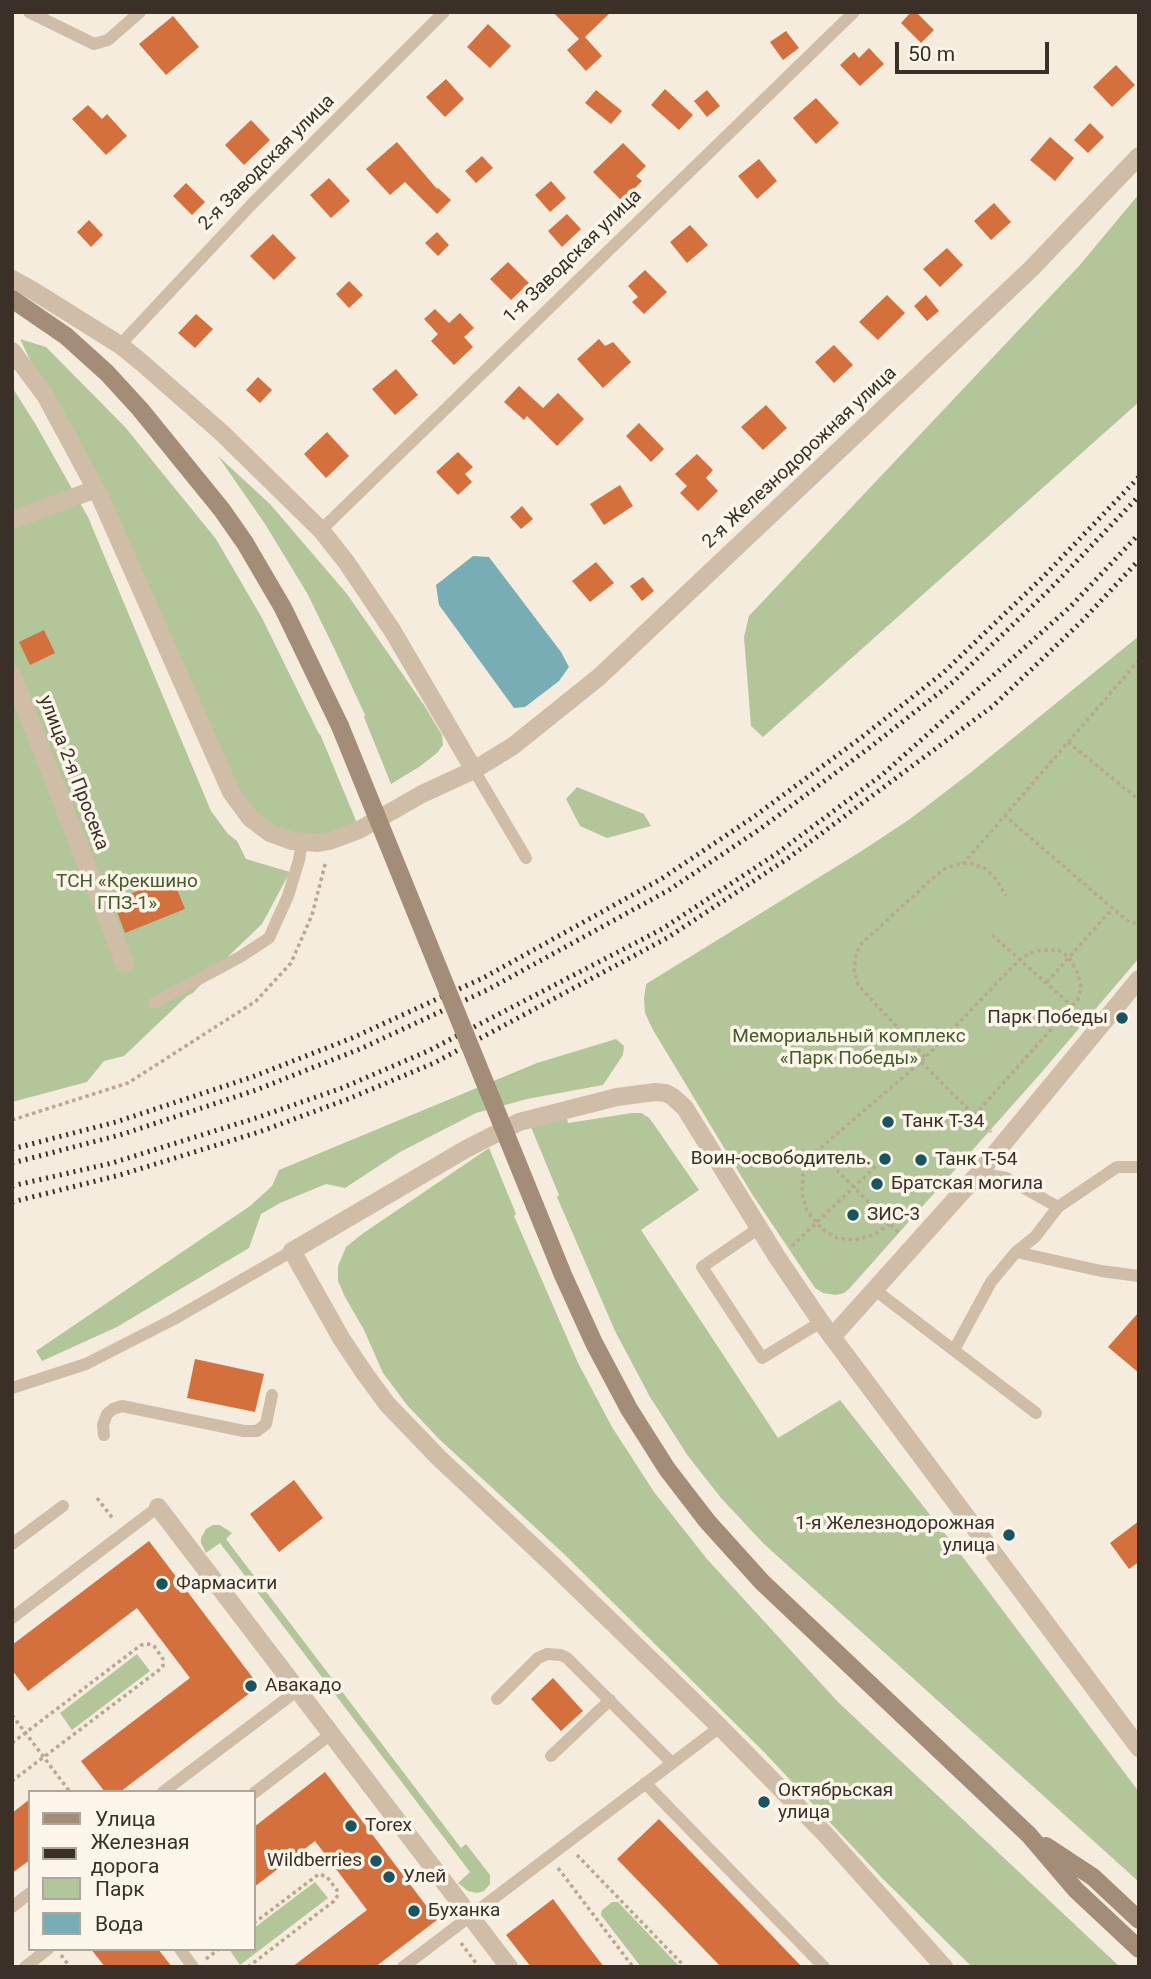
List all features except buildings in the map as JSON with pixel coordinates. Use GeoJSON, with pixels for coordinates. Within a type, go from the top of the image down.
{"type":"FeatureCollection","features":[{"type":"Feature","properties":{"kind":"main road"},"geometry":{"type":"LineString","coordinates":[[12,299],[66,336],[107,373],[222,510],[283,608],[340,726],[563,1275],[629,1409],[667,1469],[707,1521],[762,1582],[1029,1835],[1076,1890],[1139,1949]]}},
{"type":"Feature","properties":{"kind":"main road"},"geometry":{"type":"LineString","coordinates":[[1029,1835],[1093,1877],[1139,1920]]}},
{"type":"Feature","properties":{"kind":"street","name":"2-я Железнодорожная улица"},"geometry":{"type":"LineString","coordinates":[[302,842],[329,841],[359,830],[422,794],[474,770],[513,746],[598,677],[1031,269],[1139,156]]}},
{"type":"Feature","properties":{"kind":"street"},"geometry":{"type":"LineString","coordinates":[[12,279],[120,345],[222,433],[321,530],[392,630],[474,770]]}},
{"type":"Feature","properties":{"kind":"street"},"geometry":{"type":"LineString","coordinates":[[12,351],[45,395],[96,489],[231,792],[250,818],[263,828],[282,839],[302,842]]}},
{"type":"Feature","properties":{"kind":"street"},"geometry":{"type":"LineString","coordinates":[[12,520],[96,489]]}},
{"type":"Feature","properties":{"kind":"street","name":"улица 2-я Просека"},"geometry":{"type":"LineString","coordinates":[[12,674],[125,964]]}},
{"type":"Feature","properties":{"kind":"street"},"geometry":{"type":"LineString","coordinates":[[832,1337],[979,1173],[1139,979]]}},
{"type":"Feature","properties":{"kind":"street"},"geometry":{"type":"LineString","coordinates":[[944,1967],[826,1835],[720,1727],[554,1565],[439,1458],[387,1404],[341,1338],[292,1251],[466,1149],[519,1122],[617,1097],[655,1092],[673,1097],[685,1108],[821,1322],[1139,1748]]}},
{"type":"Feature","properties":{"kind":"street"},"geometry":{"type":"LineString","coordinates":[[158,1507],[509,1967]]}},
{"type":"Feature","properties":{"kind":"lane"},"geometry":{"type":"LineString","coordinates":[[29,12],[94,44],[108,40],[140,12]]}},
{"type":"Feature","properties":{"kind":"lane","name":"2-я Заводская улица"},"geometry":{"type":"LineString","coordinates":[[120,345],[253,204],[444,12]]}},
{"type":"Feature","properties":{"kind":"lane","name":"1-я Заводская улица"},"geometry":{"type":"LineString","coordinates":[[321,530],[854,12]]}},
{"type":"Feature","properties":{"kind":"lane"},"geometry":{"type":"LineString","coordinates":[[474,770],[526,858]]}},
{"type":"Feature","properties":{"kind":"lane"},"geometry":{"type":"LineString","coordinates":[[154,1003],[240,957],[269,938],[288,896],[302,842]]}},
{"type":"Feature","properties":{"kind":"lane"},"geometry":{"type":"LineString","coordinates":[[954,1350],[991,1282],[1016,1252],[1035,1237],[1058,1207],[1117,1167],[1139,1167]]}},
{"type":"Feature","properties":{"kind":"lane"},"geometry":{"type":"LineString","coordinates":[[979,1173],[1006,1178],[1058,1207]]}},
{"type":"Feature","properties":{"kind":"lane"},"geometry":{"type":"LineString","coordinates":[[759,1228],[702,1267],[724,1301],[762,1358],[821,1322]]}},
{"type":"Feature","properties":{"kind":"lane"},"geometry":{"type":"LineString","coordinates":[[12,1388],[86,1364],[174,1319],[292,1251]]}},
{"type":"Feature","properties":{"kind":"lane"},"geometry":{"type":"LineString","coordinates":[[1016,1252],[1101,1271],[1139,1276]]}},
{"type":"Feature","properties":{"kind":"lane"},"geometry":{"type":"LineString","coordinates":[[875,1290],[1036,1413]]}},
{"type":"Feature","properties":{"kind":"lane"},"geometry":{"type":"LineString","coordinates":[[104,1435],[103,1425],[107,1414],[122,1406],[252,1432],[262,1429],[266,1424],[272,1395]]}},
{"type":"Feature","properties":{"kind":"lane"},"geometry":{"type":"LineString","coordinates":[[12,1544],[63,1506]]}},
{"type":"Feature","properties":{"kind":"lane"},"geometry":{"type":"LineString","coordinates":[[12,1618],[158,1507]]}},
{"type":"Feature","properties":{"kind":"lane"},"geometry":{"type":"LineString","coordinates":[[497,1699],[538,1658],[554,1653],[567,1658],[672,1763]]}},
{"type":"Feature","properties":{"kind":"lane"},"geometry":{"type":"LineString","coordinates":[[166,1790],[298,1690]]}},
{"type":"Feature","properties":{"kind":"lane"},"geometry":{"type":"LineString","coordinates":[[551,1755],[610,1700]]}},
{"type":"Feature","properties":{"kind":"lane"},"geometry":{"type":"LineString","coordinates":[[410,1965],[470,1916],[720,1727]]}},
{"type":"Feature","properties":{"kind":"lane"},"geometry":{"type":"LineString","coordinates":[[256,1791],[331,1734]]}},
{"type":"Feature","properties":{"kind":"lane"},"geometry":{"type":"LineString","coordinates":[[645,1783],[824,1967]]}},
{"type":"Feature","properties":{"kind":"lane"},"geometry":{"type":"LineString","coordinates":[[12,1907],[28,1895]]}},
{"type":"Feature","properties":{"kind":"lane"},"geometry":{"type":"LineString","coordinates":[[25,1967],[45,1951]]}},
{"type":"Feature","properties":{"kind":"lane"},"geometry":{"type":"LineString","coordinates":[[181,1951],[193,1967]]}},
{"type":"Feature","properties":{"kind":"path"},"geometry":{"type":"LineString","coordinates":[[963,864],[1139,660]]}},
{"type":"Feature","properties":{"kind":"path"},"geometry":{"type":"LineString","coordinates":[[1133,667],[1139,672]]}},
{"type":"Feature","properties":{"kind":"path"},"geometry":{"type":"LineString","coordinates":[[1068,741],[1139,800]]}},
{"type":"Feature","properties":{"kind":"path"},"geometry":{"type":"LineString","coordinates":[[1004,814],[1130,923],[1139,923]]}},
{"type":"Feature","properties":{"kind":"path"},"geometry":{"type":"LineString","coordinates":[[12,1120],[128,1083],[256,1001],[291,963],[312,915],[326,861]]}},
{"type":"Feature","properties":{"kind":"path"},"geometry":{"type":"LineString","coordinates":[[925,1057],[858,985],[854,970],[856,956],[865,939],[946,868],[970,863],[986,869],[1006,896]]}},
{"type":"Feature","properties":{"kind":"path"},"geometry":{"type":"LineString","coordinates":[[1046,982],[1113,908]]}},
{"type":"Feature","properties":{"kind":"path"},"geometry":{"type":"LineString","coordinates":[[992,935],[1072,1006]]}},
{"type":"Feature","properties":{"kind":"path"},"geometry":{"type":"LineString","coordinates":[[890,1224],[873,1235],[856,1240],[837,1238],[822,1229],[804,1203],[802,1186],[811,1156],[921,1062],[1019,960],[1030,953],[1058,950],[1069,957],[1078,974],[1081,987],[1078,999],[974,1116]]}},
{"type":"Feature","properties":{"kind":"path"},"geometry":{"type":"LineString","coordinates":[[921,1062],[1004,1143]]}},
{"type":"Feature","properties":{"kind":"path"},"geometry":{"type":"LineString","coordinates":[[817,1150],[913,1247]]}},
{"type":"Feature","properties":{"kind":"path"},"geometry":{"type":"LineString","coordinates":[[785,1252],[876,1166]]}},
{"type":"Feature","properties":{"kind":"path"},"geometry":{"type":"LineString","coordinates":[[97,1498],[124,1533]]}},
{"type":"Feature","properties":{"kind":"path"},"geometry":{"type":"LineString","coordinates":[[12,1743],[141,1645],[151,1644],[159,1652],[164,1663],[159,1670],[12,1781]]}},
{"type":"Feature","properties":{"kind":"path"},"geometry":{"type":"LineString","coordinates":[[12,1715],[69,1790]]}},
{"type":"Feature","properties":{"kind":"path"},"geometry":{"type":"LineString","coordinates":[[566,1843],[685,1967]]}},
{"type":"Feature","properties":{"kind":"path"},"geometry":{"type":"LineString","coordinates":[[549,1856],[633,1967]]}},
{"type":"Feature","properties":{"kind":"path"},"geometry":{"type":"LineString","coordinates":[[248,1967],[334,1901],[338,1895],[337,1890],[327,1877],[319,1874],[256,1921]]}},
{"type":"Feature","properties":{"kind":"path"},"geometry":{"type":"LineString","coordinates":[[452,1930],[479,1967]]}},
{"type":"Feature","properties":{"kind":"green space"},"geometry":{"type":"Polygon","coordinates":[[[1139,194],[1139,402],[763,737],[751,726],[744,637],[749,616],[1079,266],[1139,194]]]}},
{"type":"Feature","properties":{"kind":"green space"},"geometry":{"type":"Polygon","coordinates":[[[20,339],[46,347],[125,427],[216,539],[262,618],[320,734],[357,823],[320,837],[291,835],[264,821],[241,797],[20,339]]]}},
{"type":"Feature","properties":{"kind":"green space","name":"ТСН «Крекшино ГПЗ-1»"},"geometry":{"type":"Polygon","coordinates":[[[12,387],[88,517],[211,811],[228,834],[237,841],[246,859],[290,872],[262,924],[193,993],[124,1056],[104,1061],[87,1082],[12,1102],[12,387]]]}},
{"type":"Feature","properties":{"kind":"green space"},"geometry":{"type":"Polygon","coordinates":[[[218,456],[270,504],[347,594],[442,735],[443,745],[437,753],[391,784],[365,715],[307,593],[265,524],[218,456]]]}},
{"type":"Feature","properties":{"kind":"green space","name":"Мемориальный комплекс «Парк Победы»"},"geometry":{"type":"Polygon","coordinates":[[[1139,636],[1139,958],[849,1289],[836,1295],[823,1293],[815,1288],[752,1194],[653,1030],[645,1013],[646,984],[910,819],[1139,636]]]}},
{"type":"Feature","properties":{"kind":"green space"},"geometry":{"type":"Polygon","coordinates":[[[577,787],[644,814],[651,826],[607,838],[580,826],[566,799],[577,787]]]}},
{"type":"Feature","properties":{"kind":"green space"},"geometry":{"type":"Polygon","coordinates":[[[616,1039],[624,1046],[623,1055],[603,1085],[527,1099],[476,1113],[400,1152],[345,1188],[326,1184],[280,1203],[261,1214],[249,1248],[117,1327],[42,1361],[36,1351],[250,1206],[272,1186],[279,1170],[537,1063],[616,1039]]]}},
{"type":"Feature","properties":{"kind":"green space"},"geometry":{"type":"Polygon","coordinates":[[[564,1105],[568,1123],[641,1113],[653,1123],[699,1190],[641,1230],[778,1438],[840,1400],[953,1544],[1139,1792],[1139,1882],[764,1544],[721,1498],[688,1456],[650,1397],[615,1331],[557,1197],[559,1195],[526,1115],[564,1105]]]}},
{"type":"Feature","properties":{"kind":"green space"},"geometry":{"type":"Polygon","coordinates":[[[489,1148],[516,1214],[514,1216],[578,1363],[612,1427],[654,1492],[707,1559],[838,1702],[1120,1967],[972,1967],[881,1877],[765,1753],[562,1552],[439,1439],[407,1405],[383,1373],[364,1330],[345,1297],[338,1281],[338,1266],[346,1247],[362,1234],[489,1148]]]}},
{"type":"Feature","properties":{"kind":"green space"},"geometry":{"type":"Polygon","coordinates":[[[220,1525],[232,1533],[226,1539],[461,1848],[466,1844],[490,1875],[490,1884],[484,1891],[468,1891],[458,1883],[470,1872],[220,1543],[206,1553],[201,1538],[206,1529],[220,1525]]]}},
{"type":"Feature","properties":{"kind":"green space"},"geometry":{"type":"Polygon","coordinates":[[[137,1654],[150,1671],[72,1730],[60,1713],[137,1654]]]}},
{"type":"Feature","properties":{"kind":"green space"},"geometry":{"type":"Polygon","coordinates":[[[315,1882],[328,1898],[240,1965],[230,1951],[256,1951],[256,1926],[315,1882]]]}},
{"type":"Feature","properties":{"kind":"green space"},"geometry":{"type":"Polygon","coordinates":[[[612,1902],[618,1902],[680,1967],[641,1967],[601,1915],[602,1910],[612,1902]]]}},
{"type":"Feature","properties":{"kind":"water"},"geometry":{"type":"Polygon","coordinates":[[[473,556],[489,557],[561,652],[569,667],[559,681],[525,707],[514,708],[439,605],[436,585],[473,556]]]}},
{"type":"Feature","properties":{"kind":"railway"},"geometry":{"type":"LineString","coordinates":[[12,1149],[116,1122],[252,1077],[352,1038],[483,978],[661,879],[752,818],[862,737],[944,672],[1043,577],[1139,477]]}},
{"type":"Feature","properties":{"kind":"railway"},"geometry":{"type":"LineString","coordinates":[[12,1163],[120,1135],[256,1090],[360,1049],[487,990],[669,890],[760,829],[953,682],[1050,589],[1139,496]]}},
{"type":"Feature","properties":{"kind":"railway"},"geometry":{"type":"LineString","coordinates":[[12,1186],[112,1163],[342,1088],[428,1051],[662,929],[776,854],[883,774],[1070,607],[1139,534]]}},
{"type":"Feature","properties":{"kind":"railway"},"geometry":{"type":"LineString","coordinates":[[12,1202],[120,1175],[259,1132],[348,1099],[434,1063],[667,938],[787,859],[993,706],[1083,620],[1139,560]]}},
{"type":"Feature","properties":{"kind":"place","name":"Парк Победы"},"geometry":{"type":"Point","coordinates":[1122,1018]}},
{"type":"Feature","properties":{"kind":"place","name":"Танк Т-34"},"geometry":{"type":"Point","coordinates":[888,1122]}},
{"type":"Feature","properties":{"kind":"place","name":"Воин-освободитель."},"geometry":{"type":"Point","coordinates":[885,1159]}},
{"type":"Feature","properties":{"kind":"place","name":"Танк Т-54"},"geometry":{"type":"Point","coordinates":[921,1160]}},
{"type":"Feature","properties":{"kind":"place","name":"Братская могила"},"geometry":{"type":"Point","coordinates":[877,1184]}},
{"type":"Feature","properties":{"kind":"place","name":"ЗИС-3"},"geometry":{"type":"Point","coordinates":[853,1215]}},
{"type":"Feature","properties":{"kind":"place","name":"1-я Железнодорожная улица"},"geometry":{"type":"Point","coordinates":[1009,1535]}},
{"type":"Feature","properties":{"kind":"place","name":"Фармасити"},"geometry":{"type":"Point","coordinates":[162,1584]}},
{"type":"Feature","properties":{"kind":"place","name":"Авакадо"},"geometry":{"type":"Point","coordinates":[251,1686]}},
{"type":"Feature","properties":{"kind":"place","name":"Октябрьская улица"},"geometry":{"type":"Point","coordinates":[764,1802]}},
{"type":"Feature","properties":{"kind":"place","name":"Torex"},"geometry":{"type":"Point","coordinates":[351,1826]}},
{"type":"Feature","properties":{"kind":"place","name":"Wildberries"},"geometry":{"type":"Point","coordinates":[376,1861]}},
{"type":"Feature","properties":{"kind":"place","name":"Улей"},"geometry":{"type":"Point","coordinates":[389,1877]}},
{"type":"Feature","properties":{"kind":"place","name":"Буханка"},"geometry":{"type":"Point","coordinates":[414,1911]}}]}
